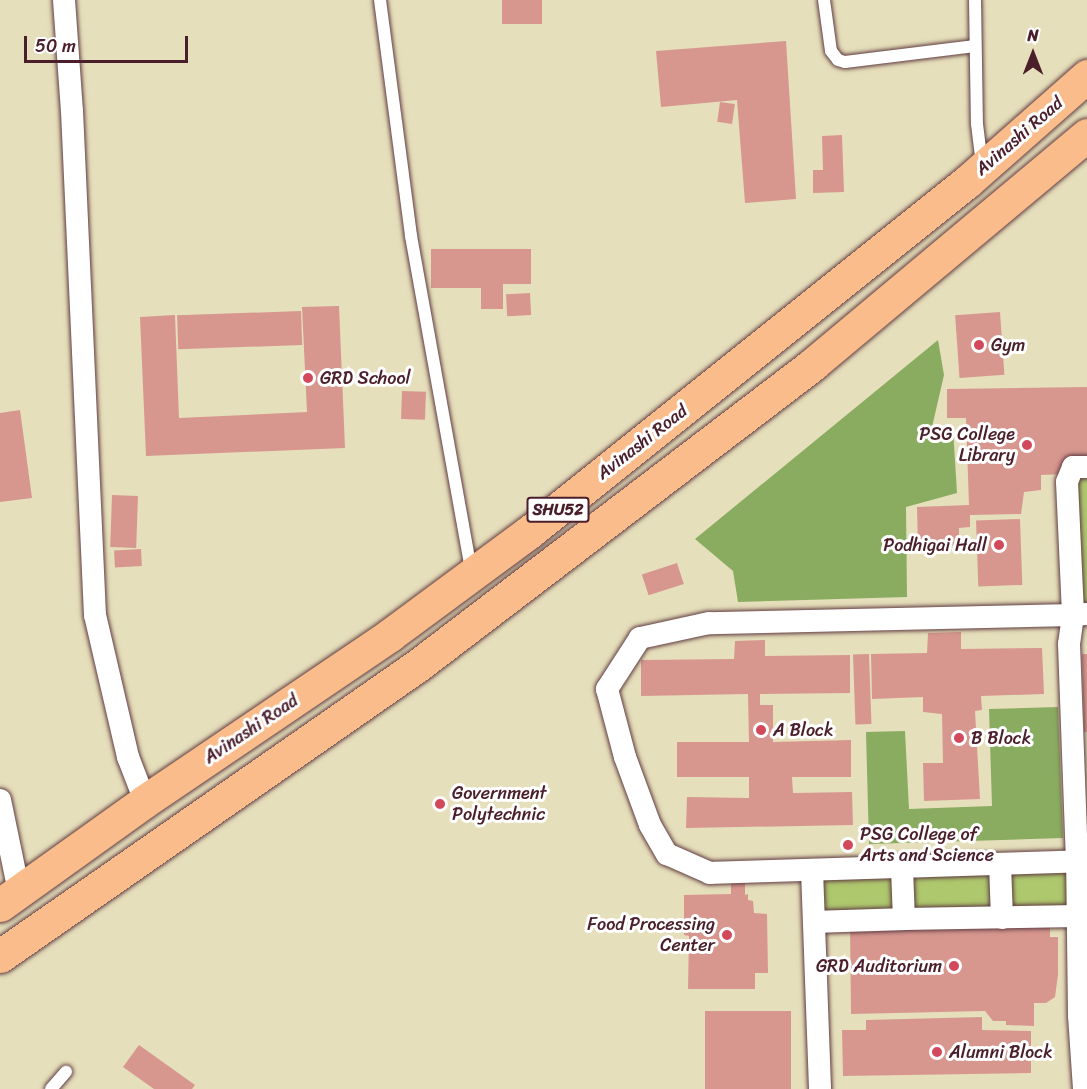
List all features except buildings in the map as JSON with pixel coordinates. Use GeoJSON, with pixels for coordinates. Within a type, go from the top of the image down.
{"type":"FeatureCollection","features":[{"type":"Feature","properties":{"kind":"main road","name":"Avinashi Road"},"geometry":{"type":"LineString","coordinates":[[9,899],[145,801],[390,634],[528,534],[983,168],[1087,76]]}},
{"type":"Feature","properties":{"kind":"main road","name":"SHU52"},"geometry":{"type":"LineString","coordinates":[[0,956],[417,666],[813,364],[1087,135]]}},
{"type":"Feature","properties":{"kind":"street"},"geometry":{"type":"LineString","coordinates":[[64,0],[72,111],[95,615],[128,757],[145,801]]}},
{"type":"Feature","properties":{"kind":"street"},"geometry":{"type":"LineString","coordinates":[[1083,1086],[1083,1014],[1078,916],[1082,861],[1069,644],[1080,614],[1067,482],[1073,467],[1087,467]]}},
{"type":"Feature","properties":{"kind":"street"},"geometry":{"type":"LineString","coordinates":[[1080,614],[709,623],[639,638],[607,689],[625,757],[650,825],[667,854],[710,873],[1082,861]]}},
{"type":"Feature","properties":{"kind":"street"},"geometry":{"type":"LineString","coordinates":[[0,800],[9,899]]}},
{"type":"Feature","properties":{"kind":"street"},"geometry":{"type":"LineString","coordinates":[[1000,864],[1002,918]]}},
{"type":"Feature","properties":{"kind":"street"},"geometry":{"type":"LineString","coordinates":[[902,868],[904,919]]}},
{"type":"Feature","properties":{"kind":"street"},"geometry":{"type":"LineString","coordinates":[[812,870],[820,1089]]}},
{"type":"Feature","properties":{"kind":"street"},"geometry":{"type":"LineString","coordinates":[[815,922],[1078,916]]}},
{"type":"Feature","properties":{"kind":"lane"},"geometry":{"type":"LineString","coordinates":[[380,0],[411,236],[472,574]]}},
{"type":"Feature","properties":{"kind":"lane"},"geometry":{"type":"LineString","coordinates":[[824,0],[831,51],[838,60],[844,62],[975,46]]}},
{"type":"Feature","properties":{"kind":"lane"},"geometry":{"type":"LineString","coordinates":[[975,0],[977,123],[983,168]]}},
{"type":"Feature","properties":{"kind":"lane"},"geometry":{"type":"LineString","coordinates":[[51,1089],[66,1072]]}},
{"type":"Feature","properties":{"kind":"green space"},"geometry":{"type":"Polygon","coordinates":[[[938,340],[944,375],[932,427],[953,428],[957,493],[906,507],[907,597],[738,602],[733,571],[695,539],[938,340]]]}},
{"type":"Feature","properties":{"kind":"green space"},"geometry":{"type":"Polygon","coordinates":[[[1075,473],[1087,473],[1087,606],[1081,606],[1075,473]]]}},
{"type":"Feature","properties":{"kind":"green space"},"geometry":{"type":"Polygon","coordinates":[[[1058,707],[1063,838],[869,844],[866,732],[905,731],[909,809],[992,806],[989,709],[1058,707]]]}},
{"type":"Feature","properties":{"kind":"green space"},"geometry":{"type":"Polygon","coordinates":[[[1069,868],[1071,910],[1011,913],[1009,871],[1069,868]]]}},
{"type":"Feature","properties":{"kind":"green space"},"geometry":{"type":"Polygon","coordinates":[[[992,874],[994,909],[911,913],[909,878],[992,874]]]}},
{"type":"Feature","properties":{"kind":"green space"},"geometry":{"type":"Polygon","coordinates":[[[822,877],[896,877],[896,911],[822,911],[822,877]]]}},
{"type":"Feature","properties":{"kind":"place","name":"Gym"},"geometry":{"type":"Point","coordinates":[979,345]}},
{"type":"Feature","properties":{"kind":"place","name":"GRD School"},"geometry":{"type":"Point","coordinates":[308,378]}},
{"type":"Feature","properties":{"kind":"place","name":"PSG College Library"},"geometry":{"type":"Point","coordinates":[1027,445]}},
{"type":"Feature","properties":{"kind":"place","name":"Podhigai Hall"},"geometry":{"type":"Point","coordinates":[999,545]}},
{"type":"Feature","properties":{"kind":"place","name":"A Block"},"geometry":{"type":"Point","coordinates":[761,730]}},
{"type":"Feature","properties":{"kind":"place","name":"B Block"},"geometry":{"type":"Point","coordinates":[959,738]}},
{"type":"Feature","properties":{"kind":"place","name":"Government Polytechnic"},"geometry":{"type":"Point","coordinates":[440,804]}},
{"type":"Feature","properties":{"kind":"place","name":"PSG College of Arts and Science"},"geometry":{"type":"Point","coordinates":[848,845]}},
{"type":"Feature","properties":{"kind":"place","name":"Food Processing Center"},"geometry":{"type":"Point","coordinates":[727,935]}},
{"type":"Feature","properties":{"kind":"place","name":"GRD Auditorium"},"geometry":{"type":"Point","coordinates":[954,966]}},
{"type":"Feature","properties":{"kind":"place","name":"Alumni Block"},"geometry":{"type":"Point","coordinates":[937,1052]}}]}
